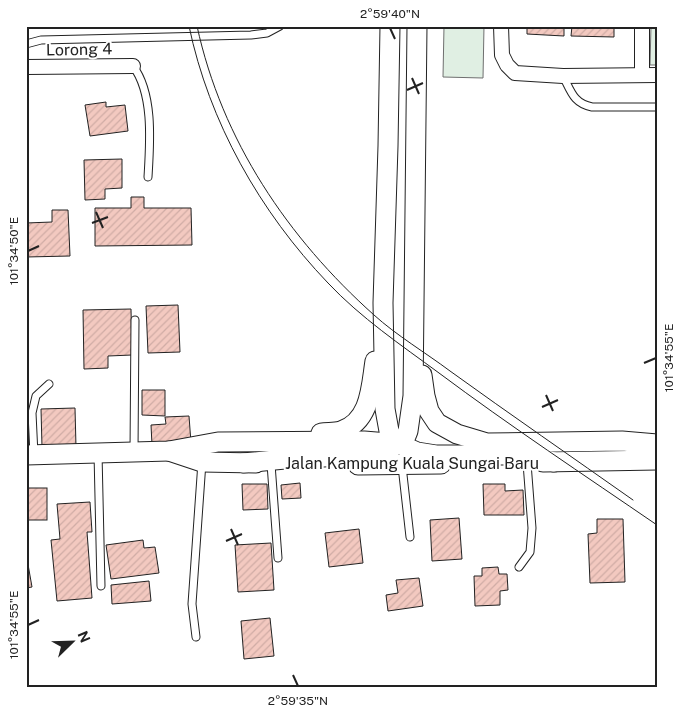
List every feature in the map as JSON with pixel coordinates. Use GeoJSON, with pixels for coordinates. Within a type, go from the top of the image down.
{"type":"FeatureCollection","features":[{"type":"Feature","properties":{"kind":"street"},"geometry":{"type":"LineString","coordinates":[[243,463],[382,452],[399,444],[408,431],[413,396],[417,26]]}},
{"type":"Feature","properties":{"kind":"street"},"geometry":{"type":"LineString","coordinates":[[501,26],[502,55],[507,66],[515,73],[563,76],[657,75]]}},
{"type":"Feature","properties":{"kind":"street"},"geometry":{"type":"LineString","coordinates":[[642,26],[642,75]]}},
{"type":"Feature","properties":{"kind":"street"},"geometry":{"type":"LineString","coordinates":[[389,30],[388,146],[383,303],[385,409],[389,430],[392,437],[399,444],[417,452],[436,455],[524,455],[554,462]]}},
{"type":"Feature","properties":{"kind":"street","name":"Lorong 4"},"geometry":{"type":"LineString","coordinates":[[26,67],[133,66]]}},
{"type":"Feature","properties":{"kind":"street"},"geometry":{"type":"LineString","coordinates":[[414,295],[425,396],[429,411],[437,423],[456,434],[487,442],[622,441],[657,444]]}},
{"type":"Feature","properties":{"kind":"street"},"geometry":{"type":"LineString","coordinates":[[218,442],[341,431],[353,424],[363,414],[370,395],[383,303]]}},
{"type":"Feature","properties":{"kind":"street","name":"Jalan Kampung Kuala Sungai Baru"},"geometry":{"type":"LineString","coordinates":[[30,455],[169,451],[218,442],[364,441],[399,444],[487,442]]}},
{"type":"Feature","properties":{"kind":"street","name":"Jalan Kampung Kuala Sungai Baru"},"geometry":{"type":"LineString","coordinates":[[169,451],[202,462],[271,464],[402,465],[657,460]]}},
{"type":"Feature","properties":{"kind":"lane"},"geometry":{"type":"LineString","coordinates":[[26,44],[41,40],[267,33],[280,26]]}},
{"type":"Feature","properties":{"kind":"lane"},"geometry":{"type":"LineString","coordinates":[[133,66],[141,76],[151,136],[148,177]]}},
{"type":"Feature","properties":{"kind":"lane"},"geometry":{"type":"LineString","coordinates":[[563,76],[574,98],[582,105],[592,107],[657,107]]}},
{"type":"Feature","properties":{"kind":"lane"},"geometry":{"type":"LineString","coordinates":[[134,452],[135,320]]}},
{"type":"Feature","properties":{"kind":"lane"},"geometry":{"type":"LineString","coordinates":[[30,455],[32,413],[36,396],[49,384]]}},
{"type":"Feature","properties":{"kind":"lane"},"geometry":{"type":"LineString","coordinates":[[98,453],[101,586]]}},
{"type":"Feature","properties":{"kind":"lane"},"geometry":{"type":"LineString","coordinates":[[196,637],[192,604],[202,462]]}},
{"type":"Feature","properties":{"kind":"lane"},"geometry":{"type":"LineString","coordinates":[[519,567],[530,552],[532,528],[527,463]]}},
{"type":"Feature","properties":{"kind":"lane"},"geometry":{"type":"LineString","coordinates":[[271,464],[278,558]]}},
{"type":"Feature","properties":{"kind":"lane"},"geometry":{"type":"LineString","coordinates":[[402,465],[410,537]]}},
{"type":"Feature","properties":{"kind":"green space"},"geometry":{"type":"Polygon","coordinates":[[[444,26],[484,26],[483,78],[443,77],[444,26]]]}},
{"type":"Feature","properties":{"kind":"green space"},"geometry":{"type":"Polygon","coordinates":[[[651,26],[657,26],[657,65],[650,65],[651,26]]]}},
{"type":"Feature","properties":{"kind":"building"},"geometry":{"type":"Polygon","coordinates":[[[527,26],[564,26],[564,36],[527,34],[527,26]]]}},
{"type":"Feature","properties":{"kind":"building"},"geometry":{"type":"Polygon","coordinates":[[[572,26],[614,26],[614,37],[571,36],[572,26]]]}},
{"type":"Feature","properties":{"kind":"building"},"geometry":{"type":"Polygon","coordinates":[[[106,102],[106,107],[125,105],[128,131],[90,136],[85,105],[106,102]]]}},
{"type":"Feature","properties":{"kind":"building"},"geometry":{"type":"Polygon","coordinates":[[[122,159],[122,188],[105,189],[105,199],[85,200],[84,160],[122,159]]]}},
{"type":"Feature","properties":{"kind":"building"},"geometry":{"type":"Polygon","coordinates":[[[131,197],[144,197],[144,208],[191,208],[192,245],[95,246],[95,208],[131,208],[131,197]]]}},
{"type":"Feature","properties":{"kind":"building"},"geometry":{"type":"Polygon","coordinates":[[[52,210],[68,210],[70,256],[26,257],[26,223],[52,222],[52,210]]]}},
{"type":"Feature","properties":{"kind":"building"},"geometry":{"type":"Polygon","coordinates":[[[178,305],[180,352],[148,353],[146,306],[178,305]]]}},
{"type":"Feature","properties":{"kind":"building"},"geometry":{"type":"Polygon","coordinates":[[[131,309],[132,355],[108,356],[108,368],[84,369],[83,310],[131,309]]]}},
{"type":"Feature","properties":{"kind":"building"},"geometry":{"type":"Polygon","coordinates":[[[142,390],[165,390],[165,416],[142,415],[142,390]]]}},
{"type":"Feature","properties":{"kind":"building"},"geometry":{"type":"Polygon","coordinates":[[[75,408],[76,447],[42,447],[41,409],[75,408]]]}},
{"type":"Feature","properties":{"kind":"building"},"geometry":{"type":"Polygon","coordinates":[[[189,416],[191,443],[152,445],[151,425],[166,424],[165,417],[189,416]]]}},
{"type":"Feature","properties":{"kind":"building"},"geometry":{"type":"Polygon","coordinates":[[[300,483],[301,498],[282,499],[281,485],[300,483]]]}},
{"type":"Feature","properties":{"kind":"building"},"geometry":{"type":"Polygon","coordinates":[[[242,484],[267,484],[268,509],[243,510],[242,484]]]}},
{"type":"Feature","properties":{"kind":"building"},"geometry":{"type":"Polygon","coordinates":[[[483,484],[505,484],[505,491],[523,490],[524,515],[484,515],[483,484]]]}},
{"type":"Feature","properties":{"kind":"building"},"geometry":{"type":"Polygon","coordinates":[[[26,488],[47,488],[47,520],[26,520],[26,488]]]}},
{"type":"Feature","properties":{"kind":"building"},"geometry":{"type":"Polygon","coordinates":[[[90,502],[92,532],[87,532],[92,598],[57,601],[51,540],[60,539],[57,504],[90,502]]]}},
{"type":"Feature","properties":{"kind":"building"},"geometry":{"type":"Polygon","coordinates":[[[459,518],[462,559],[432,561],[430,520],[459,518]]]}},
{"type":"Feature","properties":{"kind":"building"},"geometry":{"type":"Polygon","coordinates":[[[597,519],[623,519],[625,582],[590,583],[588,534],[597,533],[597,519]]]}},
{"type":"Feature","properties":{"kind":"building"},"geometry":{"type":"Polygon","coordinates":[[[359,529],[363,563],[329,567],[325,533],[359,529]]]}},
{"type":"Feature","properties":{"kind":"building"},"geometry":{"type":"Polygon","coordinates":[[[143,540],[144,548],[155,547],[159,573],[111,579],[106,545],[143,540]]]}},
{"type":"Feature","properties":{"kind":"building"},"geometry":{"type":"Polygon","coordinates":[[[271,543],[274,590],[238,592],[235,545],[271,543]]]}},
{"type":"Feature","properties":{"kind":"building"},"geometry":{"type":"Polygon","coordinates":[[[26,553],[32,587],[26,588],[26,553]]]}},
{"type":"Feature","properties":{"kind":"building"},"geometry":{"type":"Polygon","coordinates":[[[498,567],[499,574],[507,574],[508,590],[500,591],[500,605],[475,606],[474,576],[482,576],[482,568],[498,567]]]}},
{"type":"Feature","properties":{"kind":"building"},"geometry":{"type":"Polygon","coordinates":[[[419,578],[423,606],[388,611],[386,595],[398,593],[396,580],[419,578]]]}},
{"type":"Feature","properties":{"kind":"building"},"geometry":{"type":"Polygon","coordinates":[[[149,581],[151,601],[112,604],[111,585],[149,581]]]}},
{"type":"Feature","properties":{"kind":"building"},"geometry":{"type":"Polygon","coordinates":[[[270,618],[274,656],[244,659],[241,621],[270,618]]]}},
{"type":"Feature","properties":{"kind":"tram line"},"geometry":{"type":"LineString","coordinates":[[189,26],[198,62],[210,97],[240,164],[280,226],[303,256],[328,283],[368,319],[410,352],[520,431],[657,525]]}},
{"type":"Feature","properties":{"kind":"tram line"},"geometry":{"type":"LineString","coordinates":[[197,26],[208,68],[223,109],[241,148],[287,220],[314,254],[343,285],[392,330],[633,500]]}}]}
